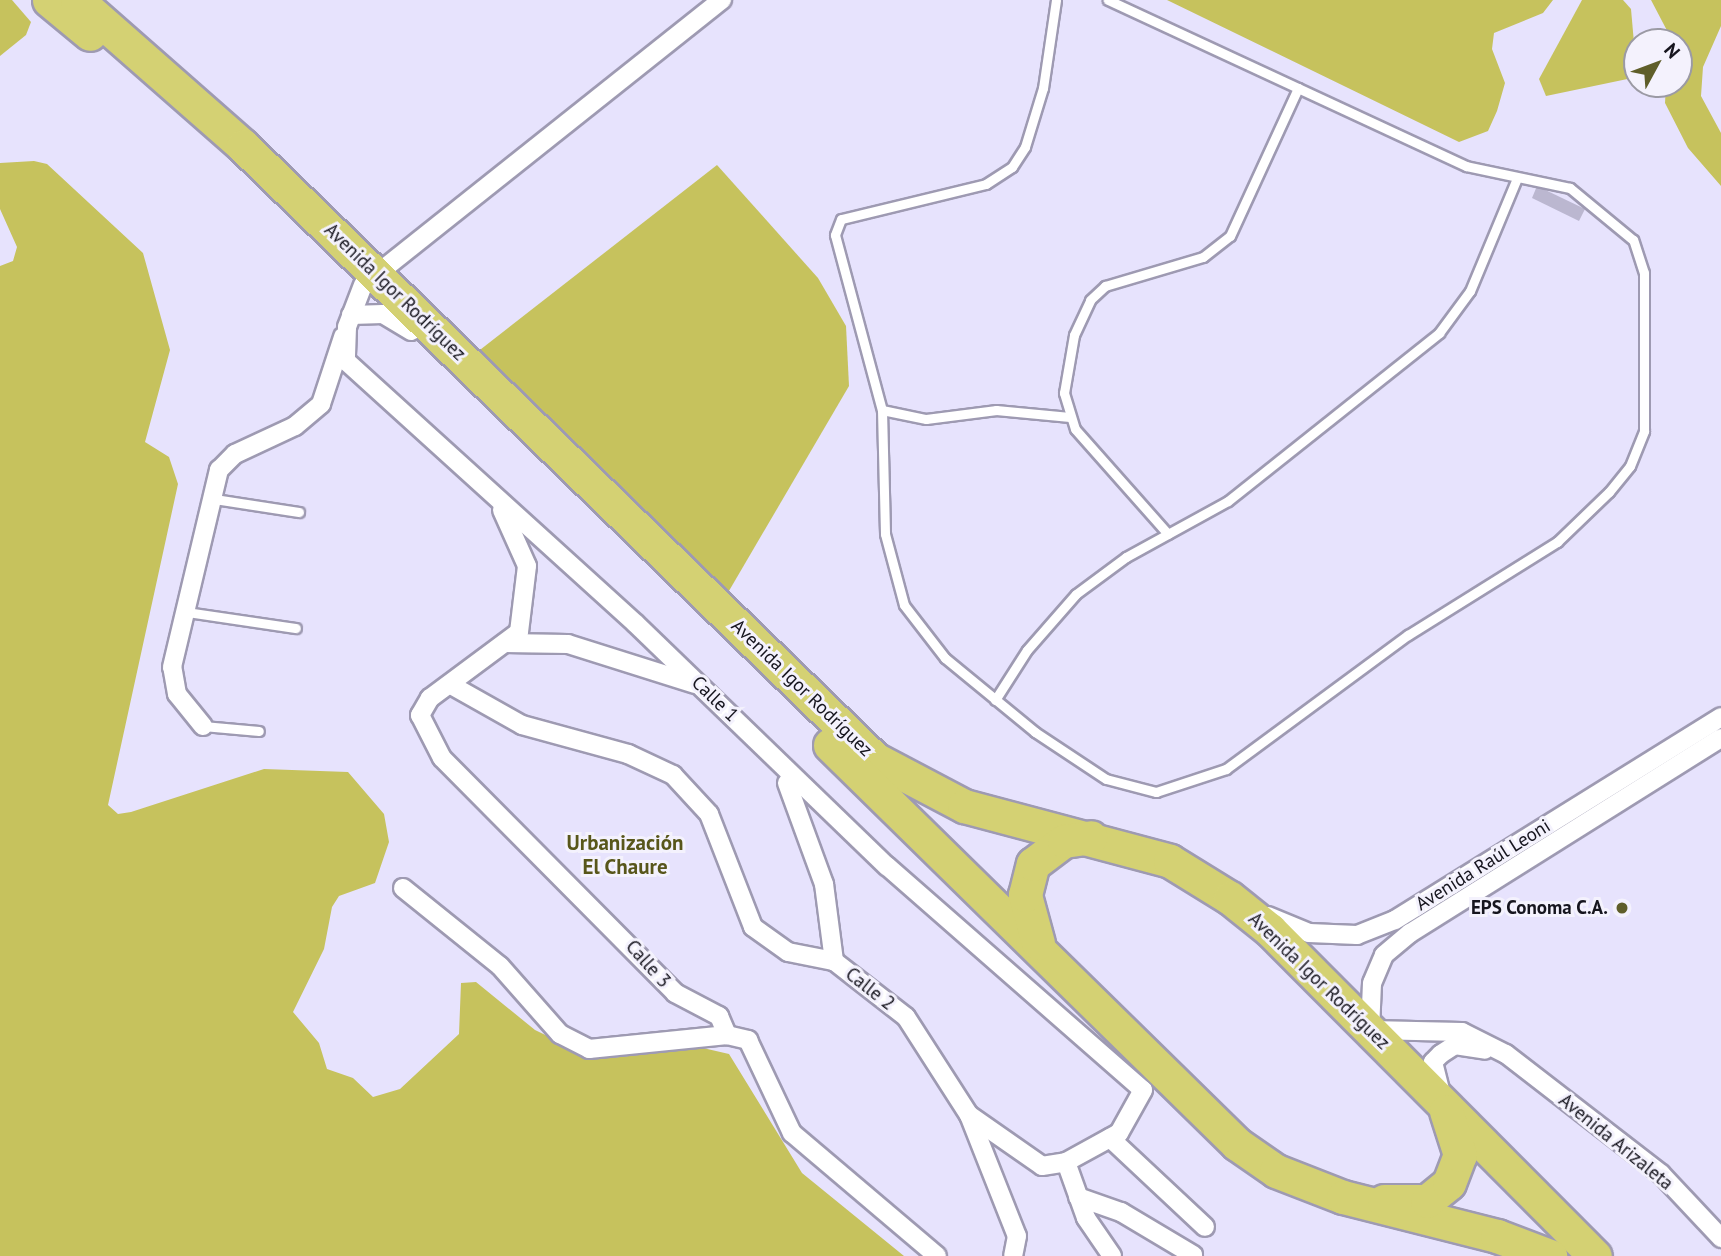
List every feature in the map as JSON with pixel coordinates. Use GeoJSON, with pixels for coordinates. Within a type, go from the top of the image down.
{"type":"FeatureCollection","features":[{"type":"Feature","properties":{"kind":"highway","name":"Avenida Igor Rodríguez"},"geometry":{"type":"LineString","coordinates":[[49,0],[142,78],[359,300],[875,759],[964,806],[1094,837],[1170,861],[1230,898],[1370,1030],[1595,1256]]}},
{"type":"Feature","properties":{"kind":"highway","name":"Avenida Igor Rodríguez"},"geometry":{"type":"LineString","coordinates":[[78,0],[176,82],[359,300],[411,331],[1039,946],[1237,1144],[1276,1171],[1323,1190],[1550,1256]]}},
{"type":"Feature","properties":{"kind":"highway"},"geometry":{"type":"LineString","coordinates":[[1039,946],[1025,895],[1033,864],[1064,841],[1094,837]]}},
{"type":"Feature","properties":{"kind":"highway"},"geometry":{"type":"LineString","coordinates":[[1323,1190],[1427,1201],[1449,1183],[1460,1155],[1444,1105]]}},
{"type":"Feature","properties":{"kind":"street"},"geometry":{"type":"LineString","coordinates":[[203,726],[173,684],[187,612],[225,461],[295,426],[321,404],[359,300],[722,0]]}},
{"type":"Feature","properties":{"kind":"street","name":"Calle 1"},"geometry":{"type":"LineString","coordinates":[[359,300],[346,361],[701,686],[771,760],[1063,1027],[1143,1090],[1136,1112],[1110,1138]]}},
{"type":"Feature","properties":{"kind":"street"},"geometry":{"type":"LineString","coordinates":[[451,685],[519,632],[527,566],[499,503]]}},
{"type":"Feature","properties":{"kind":"street"},"geometry":{"type":"LineString","coordinates":[[505,643],[568,644],[701,686]]}},
{"type":"Feature","properties":{"kind":"street","name":"Calle 3"},"geometry":{"type":"LineString","coordinates":[[451,685],[430,698],[420,715],[442,758],[675,993],[719,1016],[727,1035],[748,1040],[792,1133],[937,1256]]}},
{"type":"Feature","properties":{"kind":"street","name":"Calle 2"},"geometry":{"type":"LineString","coordinates":[[451,685],[522,725],[628,754],[673,775],[709,814],[753,927],[788,952],[834,961],[906,1017],[969,1115],[1042,1166],[1066,1162]]}},
{"type":"Feature","properties":{"kind":"street","name":"Avenida Raúl Leoni"},"geometry":{"type":"LineString","coordinates":[[1230,898],[1309,933],[1357,936],[1395,920],[1721,717]]}},
{"type":"Feature","properties":{"kind":"street","name":"Avenida Raúl Leoni"},"geometry":{"type":"LineString","coordinates":[[1370,1030],[1372,983],[1384,955],[1410,933],[1721,738]]}},
{"type":"Feature","properties":{"kind":"street"},"geometry":{"type":"LineString","coordinates":[[771,760],[798,799],[824,884],[834,961]]}},
{"type":"Feature","properties":{"kind":"street"},"geometry":{"type":"LineString","coordinates":[[403,888],[500,966],[559,1034],[589,1049],[727,1035]]}},
{"type":"Feature","properties":{"kind":"street","name":"Avenida Arizaleta"},"geometry":{"type":"LineString","coordinates":[[1370,1030],[1462,1032],[1506,1054],[1661,1174],[1721,1238]]}},
{"type":"Feature","properties":{"kind":"street"},"geometry":{"type":"LineString","coordinates":[[1444,1105],[1433,1062],[1441,1054],[1455,1045],[1506,1054]]}},
{"type":"Feature","properties":{"kind":"street"},"geometry":{"type":"LineString","coordinates":[[969,1115],[1017,1236],[1013,1256]]}},
{"type":"Feature","properties":{"kind":"street"},"geometry":{"type":"LineString","coordinates":[[1112,1256],[1079,1197],[1066,1162],[1110,1138],[1205,1227]]}},
{"type":"Feature","properties":{"kind":"street"},"geometry":{"type":"LineString","coordinates":[[1079,1197],[1121,1212],[1193,1255]]}},
{"type":"Feature","properties":{"kind":"lane"},"geometry":{"type":"LineString","coordinates":[[1056,0],[1043,88],[1025,148],[1012,167],[986,184],[837,224],[836,241],[882,410],[884,525],[895,587],[934,647],[995,699],[1106,779],[1156,792],[1191,785],[1226,769],[1408,635],[1557,542],[1595,507],[1630,466],[1644,431],[1643,265],[1633,240],[1582,195],[1544,180],[1517,178],[1466,166],[1108,0]]}},
{"type":"Feature","properties":{"kind":"lane"},"geometry":{"type":"LineString","coordinates":[[1168,534],[1093,456],[1070,417],[1067,363],[1090,300],[1121,277],[1192,262],[1222,244],[1255,194],[1298,88]]}},
{"type":"Feature","properties":{"kind":"lane"},"geometry":{"type":"LineString","coordinates":[[995,699],[1043,629],[1076,594],[1168,534],[1228,501],[1276,457],[1439,333],[1471,291],[1517,178]]}},
{"type":"Feature","properties":{"kind":"lane"},"geometry":{"type":"LineString","coordinates":[[882,410],[926,419],[996,410],[1070,417]]}},
{"type":"Feature","properties":{"kind":"lane"},"geometry":{"type":"LineString","coordinates":[[214,499],[299,512]]}},
{"type":"Feature","properties":{"kind":"lane"},"geometry":{"type":"LineString","coordinates":[[187,612],[296,628]]}},
{"type":"Feature","properties":{"kind":"lane"},"geometry":{"type":"LineString","coordinates":[[203,726],[259,731]]}},
{"type":"Feature","properties":{"kind":"shaded area"},"geometry":{"type":"Polygon","coordinates":[[[0,0],[12,0],[31,22],[26,35],[0,56],[0,0]]]}},
{"type":"Feature","properties":{"kind":"shaded area"},"geometry":{"type":"Polygon","coordinates":[[[1167,0],[1553,0],[1543,13],[1494,33],[1492,49],[1505,83],[1497,111],[1488,131],[1459,142],[1167,0]]]}},
{"type":"Feature","properties":{"kind":"shaded area"},"geometry":{"type":"Polygon","coordinates":[[[1582,0],[1623,0],[1631,9],[1633,28],[1623,28],[1623,80],[1546,96],[1539,79],[1582,0]]]}},
{"type":"Feature","properties":{"kind":"shaded area"},"geometry":{"type":"Polygon","coordinates":[[[1651,0],[1721,0],[1721,26],[1703,67],[1701,96],[1721,133],[1721,186],[1688,148],[1665,103],[1665,98],[1693,98],[1693,28],[1666,28],[1651,0]]]}},
{"type":"Feature","properties":{"kind":"shaded area"},"geometry":{"type":"Polygon","coordinates":[[[34,161],[47,164],[143,253],[170,350],[145,442],[169,457],[178,484],[108,805],[118,814],[131,812],[264,769],[348,772],[384,814],[389,842],[375,883],[339,896],[332,907],[324,949],[293,1012],[319,1043],[327,1069],[353,1078],[373,1097],[400,1089],[459,1034],[461,983],[476,982],[535,1030],[587,1055],[610,1058],[703,1048],[729,1054],[802,1173],[904,1256],[0,1256],[0,266],[13,261],[17,247],[0,209],[0,163],[34,161]]]}},
{"type":"Feature","properties":{"kind":"shaded area"},"geometry":{"type":"Polygon","coordinates":[[[717,165],[818,278],[846,326],[849,386],[726,596],[476,353],[717,165]]]}},
{"type":"Feature","properties":{"kind":"building"},"geometry":{"type":"Polygon","coordinates":[[[1537,186],[1585,209],[1579,221],[1532,198],[1537,186]]]}},
{"type":"Feature","properties":{"kind":"place","name":"EPS Conoma C.A."},"geometry":{"type":"Point","coordinates":[1622,908]}},
{"type":"Feature","properties":{"kind":"district","name":"Urbanización El Chaure"},"geometry":{"type":"Point","coordinates":[625,855]}}]}
